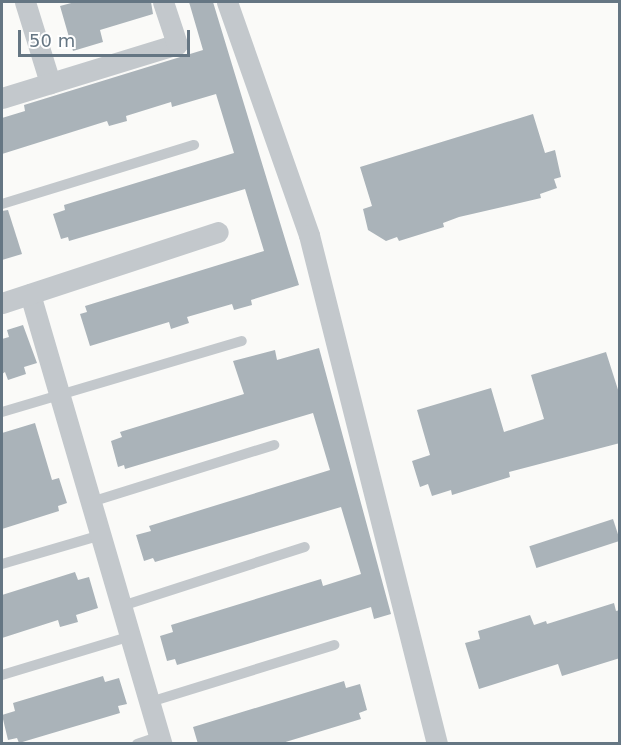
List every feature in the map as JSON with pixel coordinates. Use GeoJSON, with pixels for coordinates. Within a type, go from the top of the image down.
{"type":"FeatureCollection","features":[{"type":"Feature","properties":{"kind":"street"},"geometry":{"type":"LineString","coordinates":[[25,2],[50,83]]}},
{"type":"Feature","properties":{"kind":"street"},"geometry":{"type":"LineString","coordinates":[[2,98],[177,44],[163,2]]}},
{"type":"Feature","properties":{"kind":"street"},"geometry":{"type":"LineString","coordinates":[[227,2],[309,235],[437,744]]}},
{"type":"Feature","properties":{"kind":"street"},"geometry":{"type":"LineString","coordinates":[[2,303],[218,232]]}},
{"type":"Feature","properties":{"kind":"street"},"geometry":{"type":"LineString","coordinates":[[30,294],[161,740]]}},
{"type":"Feature","properties":{"kind":"lane"},"geometry":{"type":"LineString","coordinates":[[2,204],[194,145]]}},
{"type":"Feature","properties":{"kind":"lane"},"geometry":{"type":"LineString","coordinates":[[2,412],[242,341]]}},
{"type":"Feature","properties":{"kind":"lane"},"geometry":{"type":"LineString","coordinates":[[91,501],[274,445]]}},
{"type":"Feature","properties":{"kind":"lane"},"geometry":{"type":"LineString","coordinates":[[2,564],[101,535]]}},
{"type":"Feature","properties":{"kind":"lane"},"geometry":{"type":"LineString","coordinates":[[122,606],[305,547]]}},
{"type":"Feature","properties":{"kind":"lane"},"geometry":{"type":"LineString","coordinates":[[2,675],[131,636]]}},
{"type":"Feature","properties":{"kind":"lane"},"geometry":{"type":"LineString","coordinates":[[150,702],[334,645]]}},
{"type":"Feature","properties":{"kind":"lane"},"geometry":{"type":"LineString","coordinates":[[136,744],[161,740]]}},
{"type":"Feature","properties":{"kind":"building"},"geometry":{"type":"Polygon","coordinates":[[[75,2],[151,2],[153,14],[100,30],[103,42],[73,51],[60,6],[75,2]]]}},
{"type":"Feature","properties":{"kind":"building"},"geometry":{"type":"Polygon","coordinates":[[[189,2],[213,2],[299,285],[251,300],[252,305],[234,310],[232,304],[187,317],[189,323],[171,329],[169,322],[90,346],[80,314],[87,312],[85,306],[264,251],[245,189],[69,241],[68,237],[61,239],[53,214],[65,210],[64,205],[234,153],[216,94],[172,107],[171,102],[126,116],[127,121],[109,126],[107,121],[2,154],[2,118],[25,111],[24,105],[203,50],[189,2]]]}},
{"type":"Feature","properties":{"kind":"building"},"geometry":{"type":"Polygon","coordinates":[[[533,114],[545,153],[555,150],[561,177],[554,179],[557,188],[540,194],[541,198],[459,217],[443,223],[444,227],[399,241],[397,237],[386,241],[368,230],[363,209],[372,206],[360,167],[533,114]]]}},
{"type":"Feature","properties":{"kind":"building"},"geometry":{"type":"Polygon","coordinates":[[[8,210],[22,254],[2,260],[2,211],[8,210]]]}},
{"type":"Feature","properties":{"kind":"building"},"geometry":{"type":"Polygon","coordinates":[[[23,325],[37,363],[24,367],[26,374],[8,380],[5,372],[2,374],[2,339],[9,337],[7,330],[23,325]]]}},
{"type":"Feature","properties":{"kind":"building"},"geometry":{"type":"Polygon","coordinates":[[[319,348],[391,614],[374,619],[371,607],[177,665],[175,659],[167,661],[160,636],[173,632],[171,625],[321,579],[323,586],[361,574],[341,507],[155,562],[153,558],[144,561],[136,535],[151,531],[149,526],[330,470],[313,413],[125,469],[124,465],[118,467],[111,441],[122,437],[120,432],[244,394],[233,361],[275,350],[277,360],[319,348]]]}},
{"type":"Feature","properties":{"kind":"building"},"geometry":{"type":"Polygon","coordinates":[[[606,352],[620,396],[620,443],[509,472],[510,477],[452,495],[451,490],[432,496],[428,484],[420,487],[412,461],[430,455],[417,410],[491,388],[504,432],[544,419],[531,375],[606,352]]]}},
{"type":"Feature","properties":{"kind":"building"},"geometry":{"type":"Polygon","coordinates":[[[35,423],[52,480],[59,478],[67,503],[58,506],[59,511],[2,529],[2,433],[35,423]]]}},
{"type":"Feature","properties":{"kind":"building"},"geometry":{"type":"Polygon","coordinates":[[[613,519],[620,541],[536,568],[529,546],[613,519]]]}},
{"type":"Feature","properties":{"kind":"building"},"geometry":{"type":"Polygon","coordinates":[[[75,572],[78,580],[89,577],[98,608],[76,615],[78,622],[60,627],[58,620],[2,638],[2,595],[75,572]]]}},
{"type":"Feature","properties":{"kind":"building"},"geometry":{"type":"Polygon","coordinates":[[[614,603],[616,611],[620,610],[620,658],[562,676],[558,664],[479,689],[465,643],[480,639],[478,631],[530,615],[534,625],[546,621],[547,624],[614,603]]]}},
{"type":"Feature","properties":{"kind":"building"},"geometry":{"type":"Polygon","coordinates":[[[103,676],[105,682],[119,678],[127,704],[118,706],[120,713],[19,743],[17,738],[8,740],[2,715],[15,711],[13,703],[103,676]]]}},
{"type":"Feature","properties":{"kind":"building"},"geometry":{"type":"Polygon","coordinates":[[[344,681],[346,688],[360,684],[367,710],[359,713],[361,719],[279,744],[198,744],[193,727],[344,681]]]}}]}
